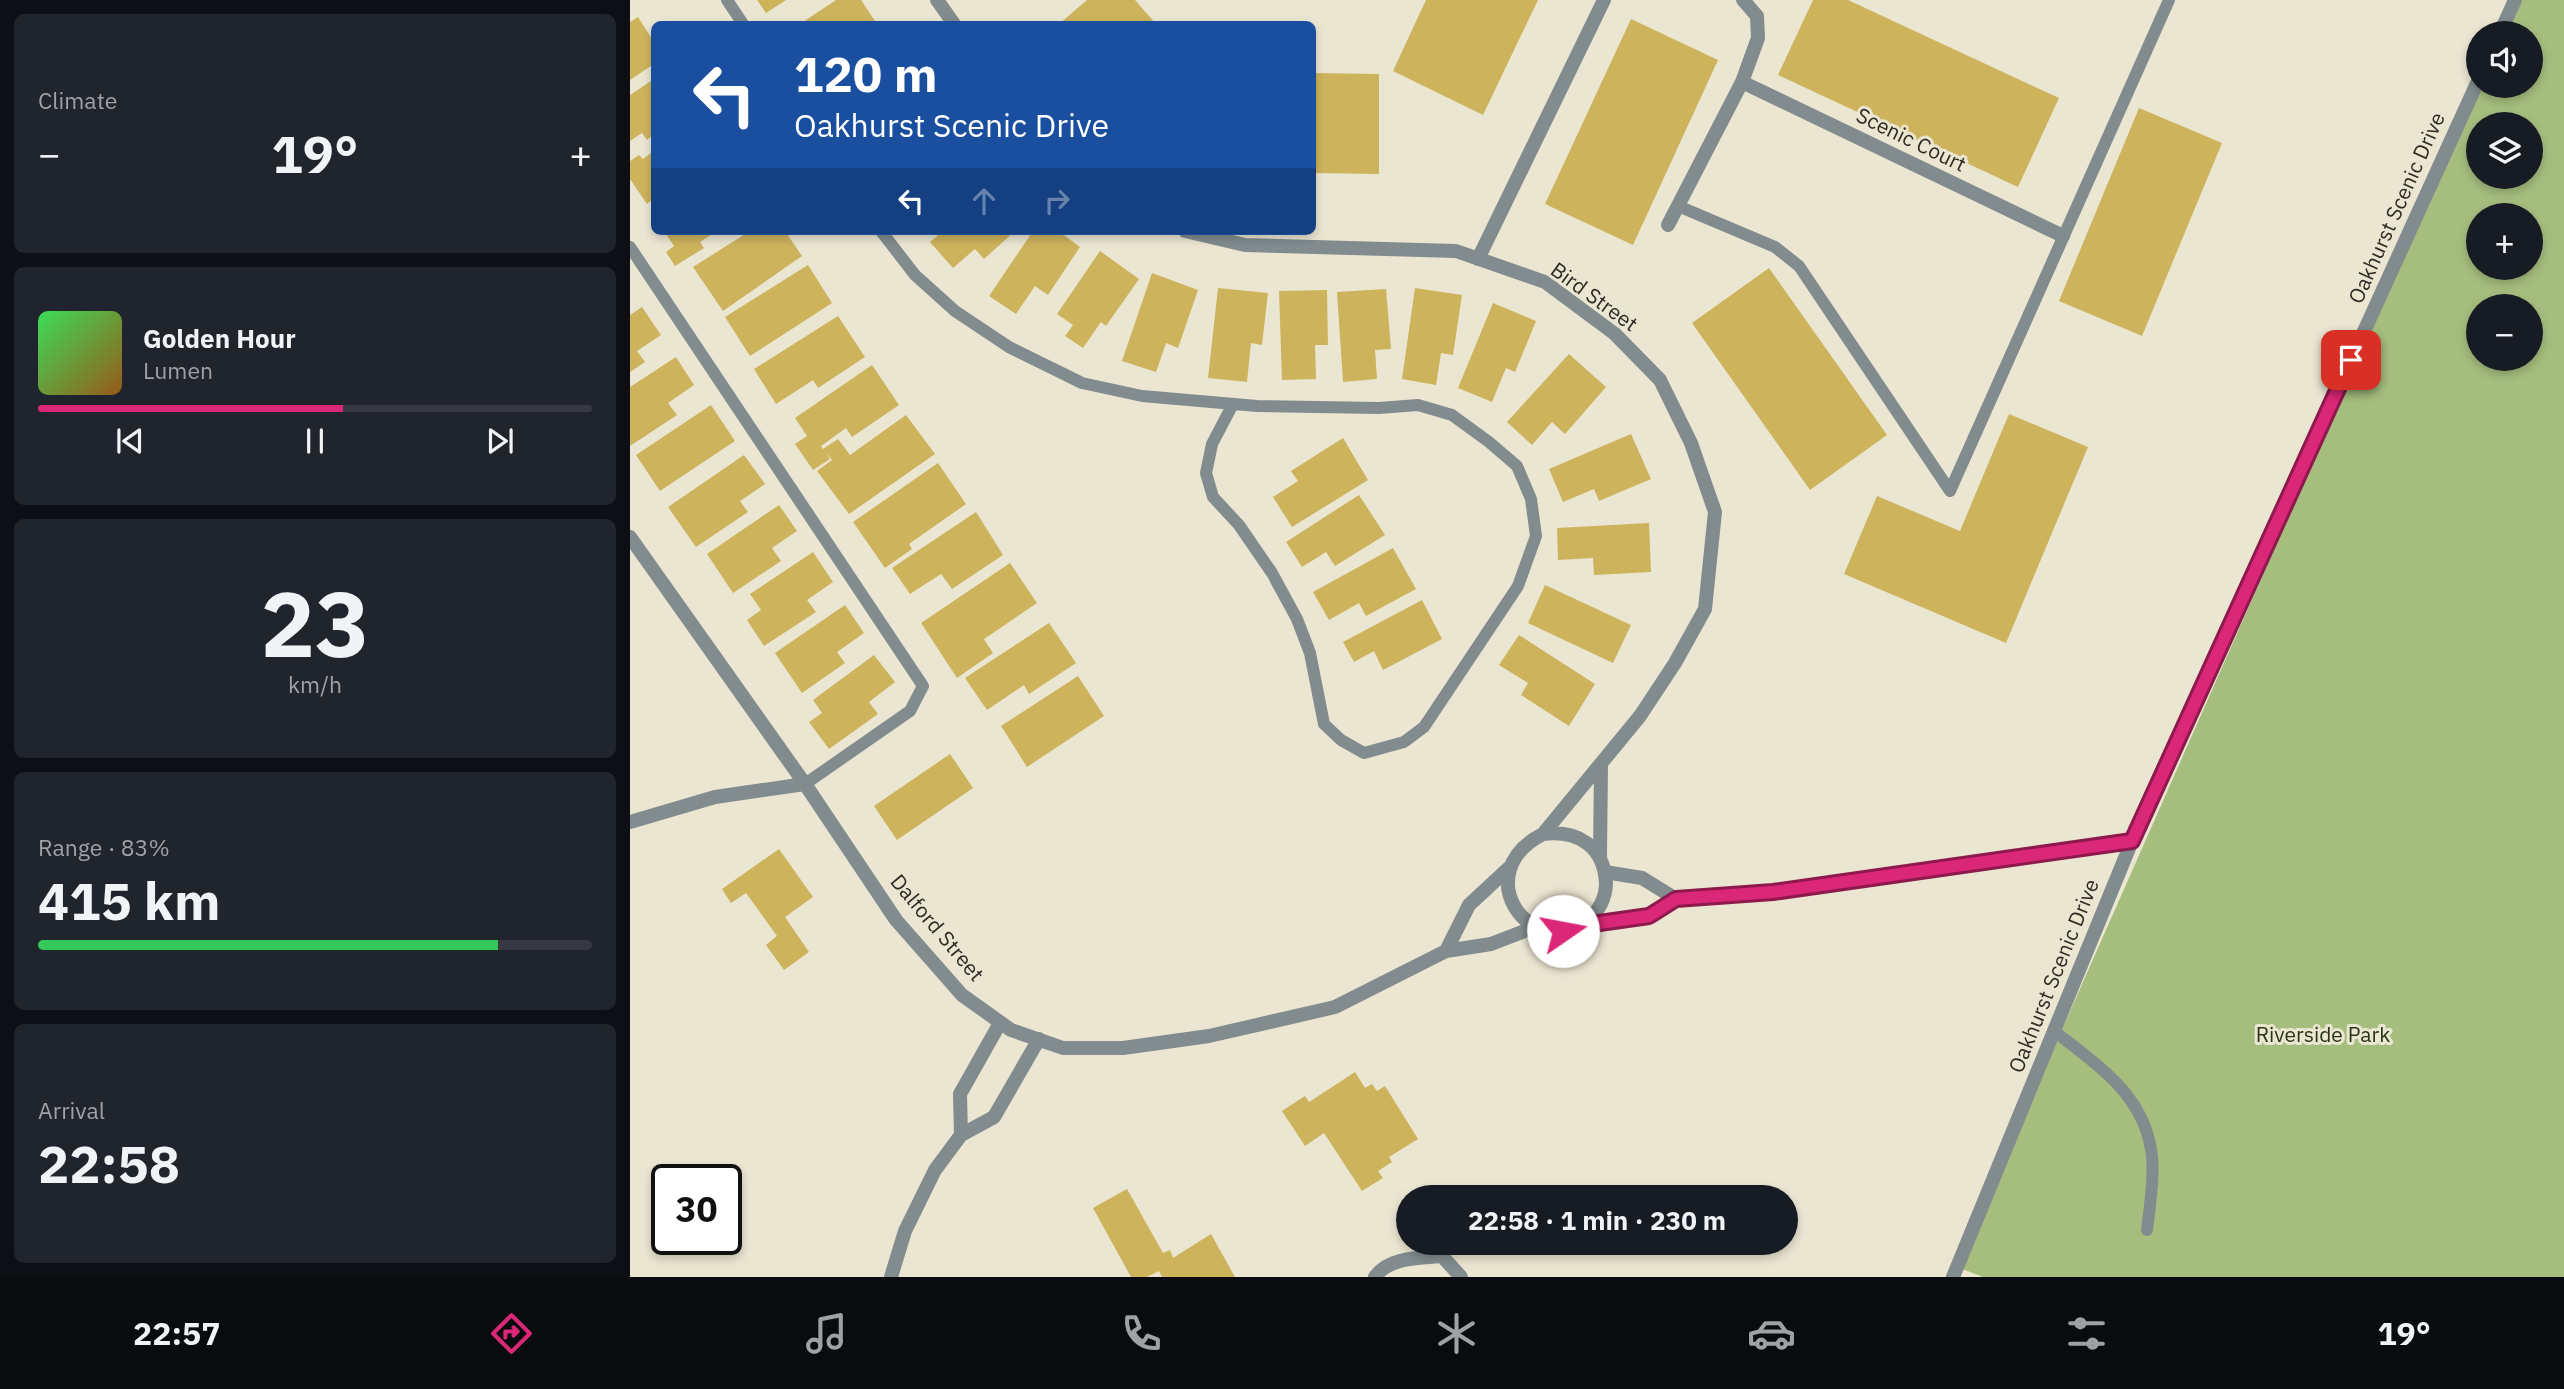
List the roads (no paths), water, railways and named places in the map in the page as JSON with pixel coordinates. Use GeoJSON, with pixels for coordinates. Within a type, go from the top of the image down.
{"type":"FeatureCollection","features":[{"type":"Feature","properties":{"kind":"street"},"geometry":{"type":"LineString","coordinates":[[937,0],[952,21]]}},
{"type":"Feature","properties":{"kind":"street"},"geometry":{"type":"LineString","coordinates":[[1478,259],[1604,0]]}},
{"type":"Feature","properties":{"kind":"street"},"geometry":{"type":"LineString","coordinates":[[1668,225],[1742,82],[1758,38],[1757,16],[1743,0]]}},
{"type":"Feature","properties":{"kind":"street"},"geometry":{"type":"LineString","coordinates":[[2505,21],[2515,0]]}},
{"type":"Feature","properties":{"kind":"street","name":"Scenic Court"},"geometry":{"type":"LineString","coordinates":[[1742,82],[2063,236]]}},
{"type":"Feature","properties":{"kind":"street","name":"Oakhurst Scenic Drive"},"geometry":{"type":"LineString","coordinates":[[1953,1277],[2132,841],[2470,98]]}},
{"type":"Feature","properties":{"kind":"street","name":"Bird Street"},"geometry":{"type":"LineString","coordinates":[[1202,235],[1245,245],[1456,251],[1545,282],[1615,334],[1660,380],[1691,443],[1715,512],[1706,609],[1640,716],[1601,765]]}},
{"type":"Feature","properties":{"kind":"street","name":"Dalford Street"},"geometry":{"type":"LineString","coordinates":[[630,537],[805,784],[896,920],[962,995],[1000,1023],[1039,1040],[1063,1048],[1123,1048],[1209,1036],[1335,1007],[1446,951],[1491,944],[1535,927]]}},
{"type":"Feature","properties":{"kind":"street"},"geometry":{"type":"LineString","coordinates":[[1543,834],[1601,765]]}},
{"type":"Feature","properties":{"kind":"street"},"geometry":{"type":"LineString","coordinates":[[1578,926],[1592,917],[1601,904],[1606,888],[1600,857],[1601,765]]}},
{"type":"Feature","properties":{"kind":"street"},"geometry":{"type":"LineString","coordinates":[[630,822],[715,797],[805,784]]}},
{"type":"Feature","properties":{"kind":"street"},"geometry":{"type":"LineString","coordinates":[[1600,857],[1589,844],[1575,836],[1559,832],[1543,834],[1529,841],[1517,852],[1510,867],[1508,883],[1511,899],[1519,914],[1535,927],[1563,931],[1578,926],[1649,916],[1676,899],[1773,892],[2132,841]]}},
{"type":"Feature","properties":{"kind":"street"},"geometry":{"type":"LineString","coordinates":[[1446,951],[1469,905],[1510,867]]}},
{"type":"Feature","properties":{"kind":"street"},"geometry":{"type":"LineString","coordinates":[[1605,872],[1643,878],[1676,899]]}},
{"type":"Feature","properties":{"kind":"street"},"geometry":{"type":"LineString","coordinates":[[961,1135],[960,1094],[1000,1023]]}},
{"type":"Feature","properties":{"kind":"street"},"geometry":{"type":"LineString","coordinates":[[891,1277],[911,1219],[935,1170],[961,1135],[994,1117],[1039,1040]]}},
{"type":"Feature","properties":{"kind":"street"},"geometry":{"type":"LineString","coordinates":[[1375,1277],[1377,1273],[1399,1261],[1442,1256],[1461,1277]]}},
{"type":"Feature","properties":{"kind":"lane"},"geometry":{"type":"LineString","coordinates":[[727,0],[741,21]]}},
{"type":"Feature","properties":{"kind":"lane"},"geometry":{"type":"LineString","coordinates":[[1678,206],[1775,247],[1799,266],[1950,491],[2169,0]]}},
{"type":"Feature","properties":{"kind":"lane"},"geometry":{"type":"LineString","coordinates":[[884,235],[915,275],[955,310],[1009,347],[1082,383],[1142,396],[1233,404],[1379,408],[1418,405],[1452,415],[1517,466],[1531,499],[1536,536],[1518,586],[1424,727],[1404,742],[1364,753],[1341,740],[1324,724],[1310,653],[1297,619],[1272,573],[1238,525],[1213,497],[1206,473],[1212,444],[1233,404]]}},
{"type":"Feature","properties":{"kind":"lane"},"geometry":{"type":"LineString","coordinates":[[630,247],[923,686],[910,711],[805,784]]}},
{"type":"Feature","properties":{"kind":"lane"},"geometry":{"type":"LineString","coordinates":[[2054,1031],[2116,1081],[2143,1118],[2151,1146],[2147,1230]]}},
{"type":"Feature","properties":{"kind":"park label","name":"Riverside Park"},"geometry":{"type":"Point","coordinates":[2323,1035]}}]}
